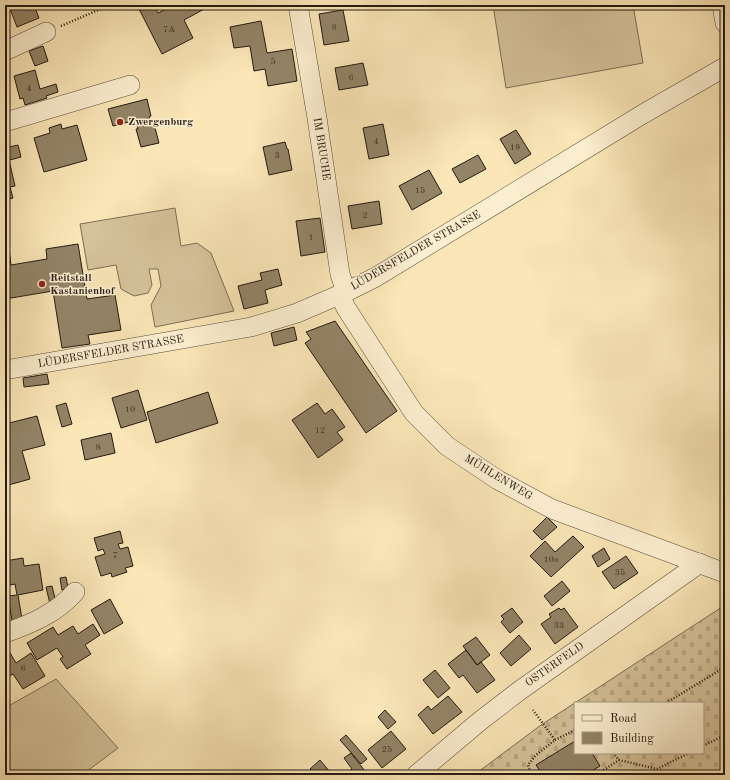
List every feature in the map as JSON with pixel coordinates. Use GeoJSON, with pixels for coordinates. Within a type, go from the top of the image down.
{"type":"FeatureCollection","features":[{"type":"Feature","properties":{"kind":"street","name":"IM BRUCHE"},"geometry":{"type":"LineString","coordinates":[[298,5],[317,118],[343,294]]}},
{"type":"Feature","properties":{"kind":"street"},"geometry":{"type":"LineString","coordinates":[[722,5],[725,23]]}},
{"type":"Feature","properties":{"kind":"street"},"geometry":{"type":"LineString","coordinates":[[5,51],[46,32]]}},
{"type":"Feature","properties":{"kind":"street","name":"LÜDERSFELDER STRASSE"},"geometry":{"type":"LineString","coordinates":[[5,370],[251,327],[297,313],[343,294],[376,277],[644,114],[725,67]]}},
{"type":"Feature","properties":{"kind":"street"},"geometry":{"type":"LineString","coordinates":[[5,122],[130,85]]}},
{"type":"Feature","properties":{"kind":"street","name":"MÜHLENWEG"},"geometry":{"type":"LineString","coordinates":[[343,294],[346,308],[414,413],[447,446],[498,480],[552,509],[725,573]]}},
{"type":"Feature","properties":{"kind":"street","name":"OSTERFELD"},"geometry":{"type":"LineString","coordinates":[[416,775],[518,691],[700,563]]}},
{"type":"Feature","properties":{"kind":"street"},"geometry":{"type":"LineString","coordinates":[[13,630],[61,606],[76,592]]}},
{"type":"Feature","properties":{"kind":"path"},"geometry":{"type":"LineString","coordinates":[[46,32],[110,5]]}},
{"type":"Feature","properties":{"kind":"path"},"geometry":{"type":"LineString","coordinates":[[668,702],[725,667]]}},
{"type":"Feature","properties":{"kind":"path"},"geometry":{"type":"LineString","coordinates":[[533,710],[555,740]]}},
{"type":"Feature","properties":{"kind":"path"},"geometry":{"type":"LineString","coordinates":[[531,775],[528,765],[536,754],[555,740],[574,730]]}},
{"type":"Feature","properties":{"kind":"path"},"geometry":{"type":"LineString","coordinates":[[704,746],[725,735]]}},
{"type":"Feature","properties":{"kind":"path"},"geometry":{"type":"LineString","coordinates":[[614,754],[618,760],[657,769],[686,754]]}},
{"type":"Feature","properties":{"kind":"path"},"geometry":{"type":"LineString","coordinates":[[596,775],[618,760]]}},
{"type":"Feature","properties":{"kind":"green space"},"geometry":{"type":"Polygon","coordinates":[[[493,5],[633,5],[643,63],[506,88],[493,5]]]}},
{"type":"Feature","properties":{"kind":"green space"},"geometry":{"type":"Polygon","coordinates":[[[175,208],[181,246],[197,243],[211,253],[234,311],[155,327],[151,305],[161,286],[158,269],[149,269],[152,285],[148,293],[134,296],[121,289],[116,265],[88,270],[80,224],[175,208]]]}},
{"type":"Feature","properties":{"kind":"green space"},"geometry":{"type":"Polygon","coordinates":[[[725,605],[725,775],[474,775],[541,725],[574,703],[574,754],[704,754],[704,702],[576,702],[725,605]]]}},
{"type":"Feature","properties":{"kind":"green space"},"geometry":{"type":"Polygon","coordinates":[[[56,679],[118,748],[82,775],[5,775],[5,708],[56,679]]]}},
{"type":"Feature","properties":{"kind":"building"},"geometry":{"type":"Polygon","coordinates":[[[34,5],[39,18],[17,27],[9,6],[34,5]]]}},
{"type":"Feature","properties":{"kind":"building"},"geometry":{"type":"Polygon","coordinates":[[[141,5],[154,5],[158,13],[174,5],[207,5],[208,7],[184,20],[193,38],[162,54],[138,7],[141,5]]]}},
{"type":"Feature","properties":{"kind":"building"},"geometry":{"type":"Polygon","coordinates":[[[343,10],[349,41],[324,45],[319,14],[343,10]]]}},
{"type":"Feature","properties":{"kind":"building"},"geometry":{"type":"Polygon","coordinates":[[[261,21],[267,53],[292,49],[297,81],[268,86],[265,69],[254,71],[250,46],[234,48],[230,27],[261,21]]]}},
{"type":"Feature","properties":{"kind":"building"},"geometry":{"type":"Polygon","coordinates":[[[43,46],[48,61],[35,66],[29,51],[43,46]]]}},
{"type":"Feature","properties":{"kind":"building"},"geometry":{"type":"Polygon","coordinates":[[[363,63],[368,85],[339,90],[335,68],[363,63]]]}},
{"type":"Feature","properties":{"kind":"building"},"geometry":{"type":"Polygon","coordinates":[[[35,70],[40,89],[56,84],[58,92],[46,96],[47,98],[25,105],[23,98],[20,99],[14,76],[35,70]]]}},
{"type":"Feature","properties":{"kind":"building","name":"Zwergenburg"},"geometry":{"type":"Polygon","coordinates":[[[147,99],[151,116],[149,117],[152,125],[154,124],[159,143],[141,147],[136,129],[138,129],[136,120],[113,126],[108,109],[147,99]]]}},
{"type":"Feature","properties":{"kind":"building"},"geometry":{"type":"Polygon","coordinates":[[[61,124],[62,129],[77,125],[87,160],[44,172],[34,138],[50,133],[49,128],[61,124]]]}},
{"type":"Feature","properties":{"kind":"building"},"geometry":{"type":"Polygon","coordinates":[[[383,124],[389,155],[369,159],[363,128],[383,124]]]}},
{"type":"Feature","properties":{"kind":"building"},"geometry":{"type":"Polygon","coordinates":[[[516,130],[531,154],[515,164],[500,139],[516,130]]]}},
{"type":"Feature","properties":{"kind":"building"},"geometry":{"type":"Polygon","coordinates":[[[285,142],[288,149],[292,170],[269,175],[263,147],[285,142]]]}},
{"type":"Feature","properties":{"kind":"building"},"geometry":{"type":"Polygon","coordinates":[[[18,145],[21,157],[6,161],[5,148],[18,145]]]}},
{"type":"Feature","properties":{"kind":"building"},"geometry":{"type":"Polygon","coordinates":[[[478,155],[486,169],[460,183],[452,169],[478,155]]]}},
{"type":"Feature","properties":{"kind":"building"},"geometry":{"type":"Polygon","coordinates":[[[9,160],[15,186],[10,187],[13,198],[5,200],[5,161],[9,160]]]}},
{"type":"Feature","properties":{"kind":"building"},"geometry":{"type":"Polygon","coordinates":[[[429,170],[442,193],[412,210],[399,186],[429,170]]]}},
{"type":"Feature","properties":{"kind":"building"},"geometry":{"type":"Polygon","coordinates":[[[379,201],[382,224],[352,229],[348,206],[379,201]]]}},
{"type":"Feature","properties":{"kind":"building"},"geometry":{"type":"Polygon","coordinates":[[[320,218],[325,252],[301,256],[296,221],[320,218]]]}},
{"type":"Feature","properties":{"kind":"building"},"geometry":{"type":"Polygon","coordinates":[[[78,244],[87,299],[115,295],[121,330],[88,335],[90,344],[62,348],[53,291],[5,299],[5,249],[9,249],[11,265],[47,259],[46,249],[78,244]]]}},
{"type":"Feature","properties":{"kind":"building"},"geometry":{"type":"Polygon","coordinates":[[[278,269],[282,285],[265,290],[268,303],[244,309],[238,286],[262,280],[260,273],[278,269]]]}},
{"type":"Feature","properties":{"kind":"building"},"geometry":{"type":"Polygon","coordinates":[[[335,321],[397,411],[366,433],[305,343],[311,339],[306,332],[335,321]]]}},
{"type":"Feature","properties":{"kind":"building"},"geometry":{"type":"Polygon","coordinates":[[[294,327],[297,340],[274,346],[271,333],[294,327]]]}},
{"type":"Feature","properties":{"kind":"building"},"geometry":{"type":"Polygon","coordinates":[[[47,374],[49,384],[24,387],[23,378],[47,374]]]}},
{"type":"Feature","properties":{"kind":"building"},"geometry":{"type":"Polygon","coordinates":[[[138,390],[147,420],[121,428],[112,398],[138,390]]]}},
{"type":"Feature","properties":{"kind":"building"},"geometry":{"type":"Polygon","coordinates":[[[208,392],[218,423],[156,443],[147,412],[208,392]]]}},
{"type":"Feature","properties":{"kind":"building"},"geometry":{"type":"Polygon","coordinates":[[[66,403],[72,424],[62,427],[56,406],[66,403]]]}},
{"type":"Feature","properties":{"kind":"building"},"geometry":{"type":"Polygon","coordinates":[[[317,403],[325,414],[332,409],[345,427],[337,432],[343,440],[318,458],[292,420],[317,403]]]}},
{"type":"Feature","properties":{"kind":"building"},"geometry":{"type":"Polygon","coordinates":[[[37,416],[45,445],[22,451],[30,479],[5,486],[5,424],[37,416]]]}},
{"type":"Feature","properties":{"kind":"building"},"geometry":{"type":"Polygon","coordinates":[[[111,433],[115,453],[85,460],[81,440],[111,433]]]}},
{"type":"Feature","properties":{"kind":"building"},"geometry":{"type":"Polygon","coordinates":[[[547,517],[557,527],[542,540],[533,531],[547,517]]]}},
{"type":"Feature","properties":{"kind":"building"},"geometry":{"type":"Polygon","coordinates":[[[120,531],[123,543],[118,544],[120,549],[128,547],[133,566],[125,568],[127,572],[112,577],[111,573],[101,576],[95,557],[105,554],[103,549],[98,551],[94,538],[120,531]]]}},
{"type":"Feature","properties":{"kind":"building"},"geometry":{"type":"Polygon","coordinates":[[[573,536],[584,547],[551,577],[530,556],[545,541],[555,552],[573,536]]]}},
{"type":"Feature","properties":{"kind":"building"},"geometry":{"type":"Polygon","coordinates":[[[604,548],[610,559],[598,567],[592,556],[604,548]]]}},
{"type":"Feature","properties":{"kind":"building"},"geometry":{"type":"Polygon","coordinates":[[[626,556],[638,573],[614,589],[602,572],[626,556]]]}},
{"type":"Feature","properties":{"kind":"building"},"geometry":{"type":"Polygon","coordinates":[[[23,558],[24,566],[39,564],[43,590],[18,595],[22,619],[12,621],[8,596],[17,595],[15,584],[5,586],[5,561],[23,558]]]}},
{"type":"Feature","properties":{"kind":"building"},"geometry":{"type":"Polygon","coordinates":[[[66,577],[68,588],[62,590],[60,578],[66,577]]]}},
{"type":"Feature","properties":{"kind":"building"},"geometry":{"type":"Polygon","coordinates":[[[562,581],[570,591],[552,606],[544,596],[562,581]]]}},
{"type":"Feature","properties":{"kind":"building"},"geometry":{"type":"Polygon","coordinates":[[[52,586],[56,603],[50,604],[46,587],[52,586]]]}},
{"type":"Feature","properties":{"kind":"building"},"geometry":{"type":"Polygon","coordinates":[[[110,599],[123,623],[104,634],[91,610],[110,599]]]}},
{"type":"Feature","properties":{"kind":"building"},"geometry":{"type":"Polygon","coordinates":[[[512,608],[523,622],[510,633],[501,622],[504,619],[501,616],[512,608]]]}},
{"type":"Feature","properties":{"kind":"building"},"geometry":{"type":"Polygon","coordinates":[[[559,608],[561,610],[564,608],[578,627],[555,644],[541,624],[551,617],[549,614],[559,608]]]}},
{"type":"Feature","properties":{"kind":"building"},"geometry":{"type":"Polygon","coordinates":[[[93,624],[100,635],[85,645],[91,654],[67,669],[60,659],[63,657],[57,648],[37,660],[27,643],[53,627],[58,635],[73,626],[78,634],[93,624]]]}},
{"type":"Feature","properties":{"kind":"building"},"geometry":{"type":"Polygon","coordinates":[[[519,635],[531,649],[511,666],[500,653],[519,635]]]}},
{"type":"Feature","properties":{"kind":"building"},"geometry":{"type":"Polygon","coordinates":[[[476,637],[490,655],[477,665],[463,646],[476,637]]]}},
{"type":"Feature","properties":{"kind":"building"},"geometry":{"type":"Polygon","coordinates":[[[7,648],[16,663],[31,653],[45,676],[23,689],[13,674],[5,679],[5,649],[7,648]]]}},
{"type":"Feature","properties":{"kind":"building"},"geometry":{"type":"Polygon","coordinates":[[[466,650],[477,665],[481,662],[495,680],[477,693],[463,675],[459,678],[448,664],[466,650]]]}},
{"type":"Feature","properties":{"kind":"building"},"geometry":{"type":"Polygon","coordinates":[[[435,670],[450,688],[438,698],[423,680],[435,670]]]}},
{"type":"Feature","properties":{"kind":"building"},"geometry":{"type":"Polygon","coordinates":[[[448,696],[462,712],[433,734],[418,715],[428,706],[431,710],[448,696]]]}},
{"type":"Feature","properties":{"kind":"building"},"geometry":{"type":"Polygon","coordinates":[[[385,710],[396,722],[388,729],[378,717],[385,710]]]}},
{"type":"Feature","properties":{"kind":"building"},"geometry":{"type":"Polygon","coordinates":[[[391,731],[406,749],[382,768],[368,750],[391,731]]]}},
{"type":"Feature","properties":{"kind":"building"},"geometry":{"type":"Polygon","coordinates":[[[346,735],[367,759],[361,764],[340,740],[346,735]]]}},
{"type":"Feature","properties":{"kind":"building"},"geometry":{"type":"Polygon","coordinates":[[[574,742],[574,754],[593,754],[600,766],[585,775],[543,775],[536,765],[574,742]]]}},
{"type":"Feature","properties":{"kind":"building"},"geometry":{"type":"Polygon","coordinates":[[[351,753],[368,775],[344,775],[352,769],[344,758],[351,753]]]}},
{"type":"Feature","properties":{"kind":"building"},"geometry":{"type":"Polygon","coordinates":[[[320,760],[330,772],[327,775],[315,775],[310,769],[320,760]]]}},
{"type":"Feature","properties":{"kind":"place","name":"Zwergenburg"},"geometry":{"type":"Point","coordinates":[120,122]}},
{"type":"Feature","properties":{"kind":"place","name":"Reitstall Kastanienhof"},"geometry":{"type":"Point","coordinates":[42,284]}}]}
